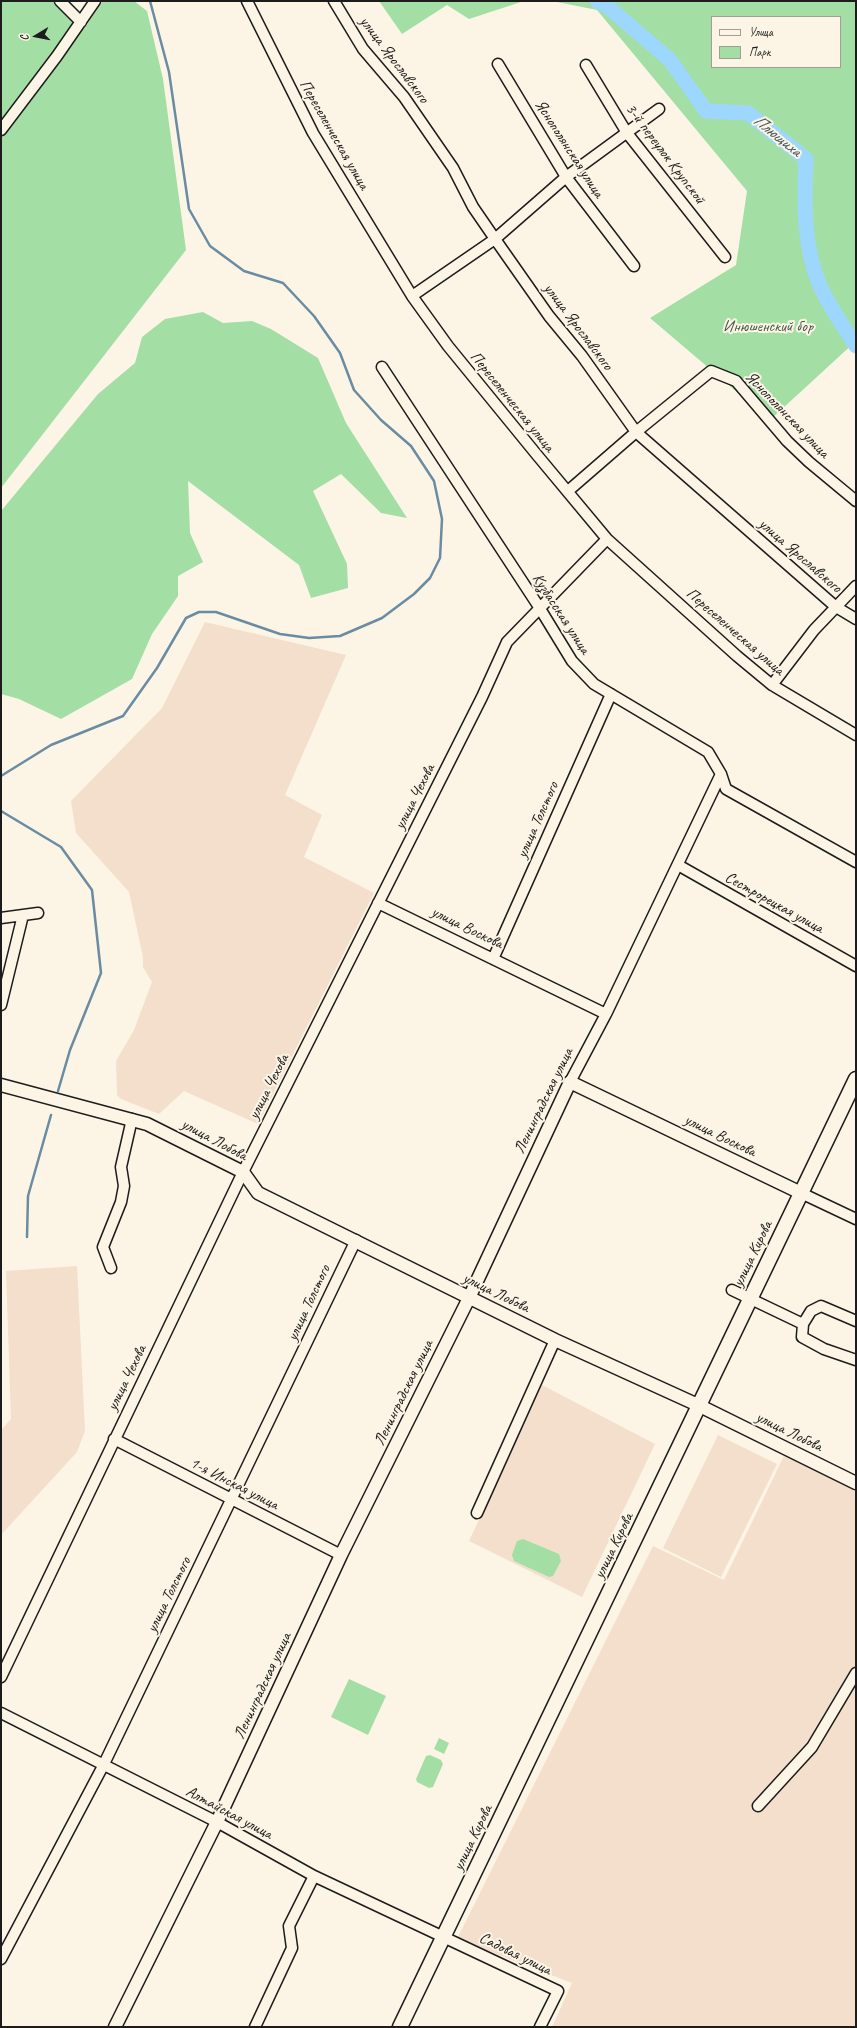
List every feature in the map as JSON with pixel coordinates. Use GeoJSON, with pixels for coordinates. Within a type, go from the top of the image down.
{"type":"FeatureCollection","features":[{"type":"Feature","properties":{"kind":"main road","name":"улица Кирова"},"geometry":{"type":"LineString","coordinates":[[400,2027],[445,1937],[856,1079]]}},
{"type":"Feature","properties":{"kind":"street"},"geometry":{"type":"LineString","coordinates":[[60,1],[81,22]]}},
{"type":"Feature","properties":{"kind":"street"},"geometry":{"type":"LineString","coordinates":[[1,130],[57,56],[95,1]]}},
{"type":"Feature","properties":{"kind":"street","name":"Переселенческая улица"},"geometry":{"type":"LineString","coordinates":[[247,1],[313,133],[412,296],[448,346],[607,539],[772,685],[856,735]]}},
{"type":"Feature","properties":{"kind":"street","name":"улица Ярославского"},"geometry":{"type":"LineString","coordinates":[[334,1],[363,48],[404,97],[453,168],[474,207],[495,239],[549,316],[582,356],[636,432],[836,607],[856,619]]}},
{"type":"Feature","properties":{"kind":"street","name":"Яснополянская улица"},"geometry":{"type":"LineString","coordinates":[[498,64],[566,177],[634,266]]}},
{"type":"Feature","properties":{"kind":"street","name":"3-й переулок Крупской"},"geometry":{"type":"LineString","coordinates":[[586,65],[627,133],[725,257]]}},
{"type":"Feature","properties":{"kind":"street"},"geometry":{"type":"LineString","coordinates":[[412,296],[495,239],[566,177],[659,109]]}},
{"type":"Feature","properties":{"kind":"street","name":"Кузбасская улица"},"geometry":{"type":"LineString","coordinates":[[382,367],[539,607],[572,661],[594,684],[708,752],[722,774],[726,789],[856,862]]}},
{"type":"Feature","properties":{"kind":"street","name":"Яснополянская улица"},"geometry":{"type":"LineString","coordinates":[[636,432],[711,371],[736,381],[786,441],[856,501]]}},
{"type":"Feature","properties":{"kind":"street"},"geometry":{"type":"LineString","coordinates":[[568,491],[636,432]]}},
{"type":"Feature","properties":{"kind":"street","name":"улица Чехова"},"geometry":{"type":"LineString","coordinates":[[1,1677],[243,1172],[482,697],[507,642],[539,607],[607,539]]}},
{"type":"Feature","properties":{"kind":"street"},"geometry":{"type":"LineString","coordinates":[[772,685],[814,630],[856,586]]}},
{"type":"Feature","properties":{"kind":"street","name":"улица Толстого"},"geometry":{"type":"LineString","coordinates":[[493,959],[611,694]]}},
{"type":"Feature","properties":{"kind":"street","name":"Ленинградская улица"},"geometry":{"type":"LineString","coordinates":[[115,2027],[217,1822],[341,1555],[469,1298],[570,1082],[606,1014],[722,774]]}},
{"type":"Feature","properties":{"kind":"street","name":"Сестрорецкая улица"},"geometry":{"type":"LineString","coordinates":[[678,865],[856,966]]}},
{"type":"Feature","properties":{"kind":"street","name":"улица Воскова"},"geometry":{"type":"LineString","coordinates":[[378,903],[606,1014]]}},
{"type":"Feature","properties":{"kind":"street"},"geometry":{"type":"LineString","coordinates":[[1,918],[38,913]]}},
{"type":"Feature","properties":{"kind":"street"},"geometry":{"type":"LineString","coordinates":[[1,1005],[23,915]]}},
{"type":"Feature","properties":{"kind":"street","name":"улица Воскова"},"geometry":{"type":"LineString","coordinates":[[570,1082],[856,1219]]}},
{"type":"Feature","properties":{"kind":"street","name":"улица Лобова"},"geometry":{"type":"LineString","coordinates":[[1,1085],[147,1124],[243,1172],[258,1193],[356,1240],[555,1340],[700,1406],[856,1483]]}},
{"type":"Feature","properties":{"kind":"street"},"geometry":{"type":"LineString","coordinates":[[111,1268],[102,1247],[121,1202],[124,1186],[121,1167],[132,1119]]}},
{"type":"Feature","properties":{"kind":"street","name":"улица Толстого"},"geometry":{"type":"LineString","coordinates":[[1,1959],[103,1766],[356,1240]]}},
{"type":"Feature","properties":{"kind":"street"},"geometry":{"type":"LineString","coordinates":[[732,1290],[750,1300],[803,1324]]}},
{"type":"Feature","properties":{"kind":"street"},"geometry":{"type":"LineString","coordinates":[[856,1321],[821,1306],[812,1310],[803,1324],[802,1337],[824,1349],[856,1360]]}},
{"type":"Feature","properties":{"kind":"street"},"geometry":{"type":"LineString","coordinates":[[476,1513],[555,1340]]}},
{"type":"Feature","properties":{"kind":"street","name":"1-я Инская улица"},"geometry":{"type":"LineString","coordinates":[[114,1439],[341,1555]]}},
{"type":"Feature","properties":{"kind":"street"},"geometry":{"type":"LineString","coordinates":[[758,1806],[812,1747],[856,1673]]}},
{"type":"Feature","properties":{"kind":"street","name":"Алтайская улица"},"geometry":{"type":"LineString","coordinates":[[1,1713],[103,1766],[217,1822],[314,1876],[445,1937]]}},
{"type":"Feature","properties":{"kind":"street"},"geometry":{"type":"LineString","coordinates":[[255,2027],[292,1948],[289,1926],[314,1876]]}},
{"type":"Feature","properties":{"kind":"street","name":"Садовая улица"},"geometry":{"type":"LineString","coordinates":[[445,1937],[558,1991],[540,2027]]}},
{"type":"Feature","properties":{"kind":"shaded area"},"geometry":{"type":"Polygon","coordinates":[[[205,622],[346,655],[285,795],[322,815],[304,857],[374,893],[258,1124],[184,1091],[159,1114],[121,1099],[117,1095],[116,1061],[134,1030],[152,982],[143,967],[143,957],[129,892],[76,833],[71,801],[162,708],[205,622]]]}},
{"type":"Feature","properties":{"kind":"shaded area"},"geometry":{"type":"Polygon","coordinates":[[[77,1266],[85,1431],[77,1452],[1,1535],[1,1430],[11,1419],[6,1271],[77,1266]]]}},
{"type":"Feature","properties":{"kind":"shaded area"},"geometry":{"type":"Polygon","coordinates":[[[542,1385],[655,1444],[582,1597],[469,1541],[542,1385]]]}},
{"type":"Feature","properties":{"kind":"shaded area"},"geometry":{"type":"Polygon","coordinates":[[[718,1435],[777,1464],[721,1577],[663,1548],[718,1435]]]}},
{"type":"Feature","properties":{"kind":"shaded area"},"geometry":{"type":"Polygon","coordinates":[[[784,1456],[856,1489],[856,2027],[552,2027],[572,1983],[457,1939],[653,1546],[724,1580],[784,1456]]]}},
{"type":"Feature","properties":{"kind":"green space"},"geometry":{"type":"Polygon","coordinates":[[[1,1],[52,1],[65,14],[84,29],[103,1],[134,1],[147,11],[163,79],[186,250],[1,488],[1,1]]]}},
{"type":"Feature","properties":{"kind":"green space"},"geometry":{"type":"Polygon","coordinates":[[[379,1],[524,1],[469,19],[447,5],[402,34],[379,1]]]}},
{"type":"Feature","properties":{"kind":"green space","name":"Инюшенский бор"},"geometry":{"type":"Polygon","coordinates":[[[552,1],[856,1],[856,341],[770,420],[650,318],[736,265],[747,191],[597,10],[552,1]]]}},
{"type":"Feature","properties":{"kind":"green space"},"geometry":{"type":"Polygon","coordinates":[[[203,312],[223,323],[252,321],[271,329],[318,358],[346,423],[407,518],[381,513],[341,474],[313,491],[347,564],[348,588],[311,598],[299,565],[188,481],[190,533],[203,562],[178,576],[178,596],[152,634],[132,679],[61,719],[19,699],[1,694],[1,511],[98,394],[135,363],[142,337],[165,319],[203,312]]]}},
{"type":"Feature","properties":{"kind":"green space"},"geometry":{"type":"Polygon","coordinates":[[[523,1539],[559,1554],[561,1561],[553,1576],[549,1577],[514,1561],[512,1555],[517,1541],[523,1539]]]}},
{"type":"Feature","properties":{"kind":"green space"},"geometry":{"type":"Polygon","coordinates":[[[349,1679],[386,1696],[368,1735],[331,1717],[349,1679]]]}},
{"type":"Feature","properties":{"kind":"green space"},"geometry":{"type":"Polygon","coordinates":[[[439,1738],[449,1743],[444,1754],[434,1749],[439,1738]]]}},
{"type":"Feature","properties":{"kind":"green space"},"geometry":{"type":"Polygon","coordinates":[[[430,1755],[441,1760],[443,1764],[433,1787],[429,1788],[417,1782],[416,1779],[426,1756],[430,1755]]]}},
{"type":"Feature","properties":{"kind":"waterway"},"geometry":{"type":"LineString","coordinates":[[1,776],[51,745],[123,716],[157,668],[186,618],[199,612],[216,612],[280,634],[309,638],[340,636],[382,618],[414,594],[430,578],[440,558],[442,519],[434,481],[411,446],[381,420],[354,390],[340,353],[314,316],[283,283],[244,271],[210,246],[189,209],[169,72],[150,1]]}},
{"type":"Feature","properties":{"kind":"waterway","name":"Плющиха"},"geometry":{"type":"LineString","coordinates":[[597,1],[607,6],[670,60],[706,111],[748,113],[806,159],[806,224],[810,255],[814,271],[828,301],[856,346]]}},
{"type":"Feature","properties":{"kind":"waterway"},"geometry":{"type":"LineString","coordinates":[[1,811],[61,847],[92,890],[101,973],[70,1050],[58,1091]]}},
{"type":"Feature","properties":{"kind":"waterway"},"geometry":{"type":"LineString","coordinates":[[27,1237],[28,1196],[51,1115]]}}]}
